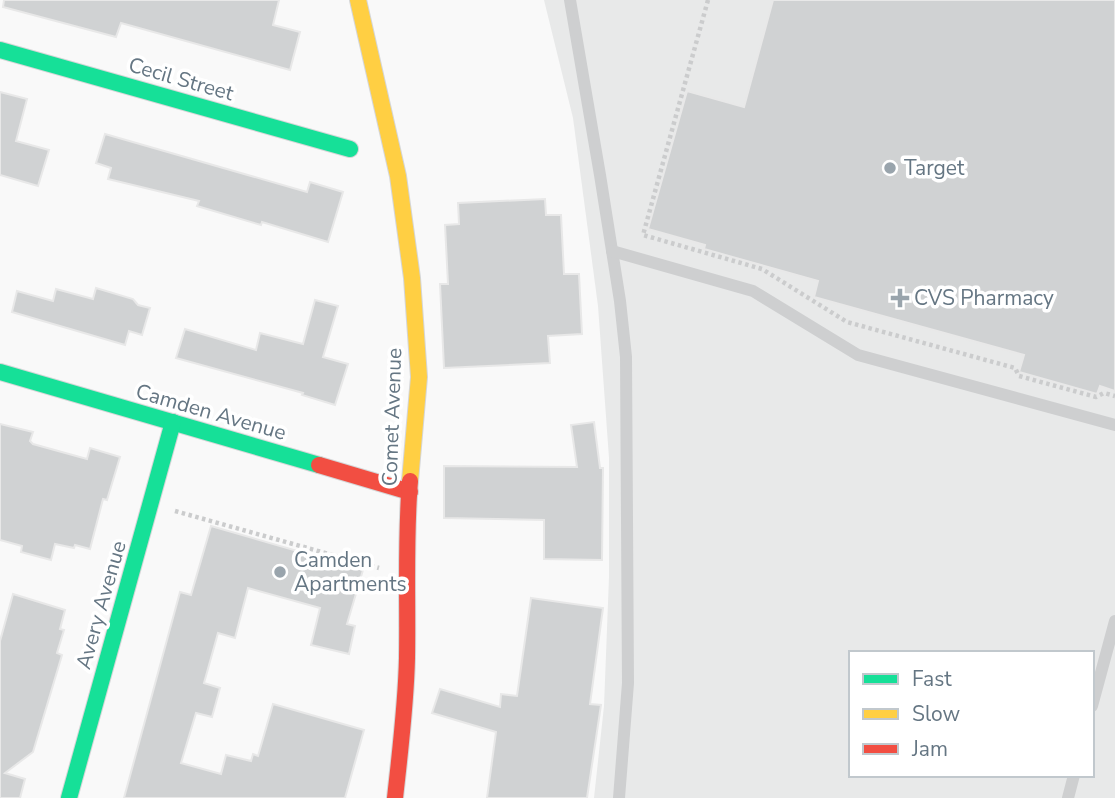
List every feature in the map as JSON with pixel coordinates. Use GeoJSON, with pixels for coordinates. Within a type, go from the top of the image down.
{"type":"FeatureCollection","features":[{"type":"Feature","properties":{"kind":"street","name":"Comet Avenue"},"geometry":{"type":"LineString","coordinates":[[358,0],[398,176],[412,278],[419,377],[406,532],[407,659],[396,798]]}},
{"type":"Feature","properties":{"kind":"street","name":"Cecil Street"},"geometry":{"type":"LineString","coordinates":[[0,50],[350,149]]}},
{"type":"Feature","properties":{"kind":"street","name":"Camden Avenue"},"geometry":{"type":"LineString","coordinates":[[0,372],[410,492]]}},
{"type":"Feature","properties":{"kind":"street","name":"Avery Avenue"},"geometry":{"type":"LineString","coordinates":[[69,798],[173,422]]}},
{"type":"Feature","properties":{"kind":"lane"},"geometry":{"type":"LineString","coordinates":[[570,0],[620,301],[626,370],[628,684],[619,798]]}},
{"type":"Feature","properties":{"kind":"lane"},"geometry":{"type":"LineString","coordinates":[[612,251],[753,291],[858,355],[1115,425]]}},
{"type":"Feature","properties":{"kind":"lane"},"geometry":{"type":"LineString","coordinates":[[1094,699],[1115,621]]}},
{"type":"Feature","properties":{"kind":"lane"},"geometry":{"type":"LineString","coordinates":[[1068,798],[1073,777]]}},
{"type":"Feature","properties":{"kind":"path"},"geometry":{"type":"LineString","coordinates":[[708,0],[643,235],[762,269],[847,322],[1015,368],[1019,376],[1096,397],[1104,393],[1115,396]]}},
{"type":"Feature","properties":{"kind":"path"},"geometry":{"type":"LineString","coordinates":[[866,338],[869,329]]}},
{"type":"Feature","properties":{"kind":"path"},"geometry":{"type":"LineString","coordinates":[[172,511],[390,571]]}},
{"type":"Feature","properties":{"kind":"shaded area"},"geometry":{"type":"Polygon","coordinates":[[[544,0],[1115,0],[1115,798],[594,798],[604,706],[609,577],[609,458],[598,306],[573,118],[544,0]]]}},
{"type":"Feature","properties":{"kind":"building"},"geometry":{"type":"Polygon","coordinates":[[[4,0],[279,0],[273,25],[300,32],[290,70],[121,23],[116,37],[3,7],[4,0]]]}},
{"type":"Feature","properties":{"kind":"building","name":"Target"},"geometry":{"type":"Polygon","coordinates":[[[773,0],[1115,0],[1115,391],[1100,386],[1097,394],[1019,372],[1024,355],[814,297],[818,281],[704,249],[705,245],[648,229],[687,91],[744,107],[773,0]]]}},
{"type":"Feature","properties":{"kind":"building"},"geometry":{"type":"Polygon","coordinates":[[[0,92],[27,99],[16,141],[49,150],[38,186],[0,175],[0,92]]]}},
{"type":"Feature","properties":{"kind":"building"},"geometry":{"type":"Polygon","coordinates":[[[105,134],[307,192],[310,182],[343,192],[328,242],[197,206],[199,201],[108,179],[111,168],[96,163],[105,134]]]}},
{"type":"Feature","properties":{"kind":"building"},"geometry":{"type":"Polygon","coordinates":[[[545,199],[546,215],[561,215],[564,274],[579,274],[582,334],[548,336],[550,363],[444,368],[440,284],[448,284],[445,225],[459,224],[458,203],[545,199]]]}},
{"type":"Feature","properties":{"kind":"building"},"geometry":{"type":"Polygon","coordinates":[[[96,288],[133,299],[138,305],[150,308],[142,335],[129,331],[125,345],[12,312],[17,291],[53,301],[56,289],[93,299],[96,288]]]}},
{"type":"Feature","properties":{"kind":"building"},"geometry":{"type":"Polygon","coordinates":[[[315,300],[338,306],[323,357],[348,364],[335,405],[302,395],[303,393],[176,358],[185,329],[256,350],[260,333],[303,344],[315,300]]]}},
{"type":"Feature","properties":{"kind":"building"},"geometry":{"type":"Polygon","coordinates":[[[594,422],[600,468],[603,468],[602,560],[544,559],[544,520],[444,518],[444,466],[577,467],[571,425],[594,422]]]}},
{"type":"Feature","properties":{"kind":"building"},"geometry":{"type":"Polygon","coordinates":[[[0,424],[33,432],[30,441],[33,444],[87,459],[90,448],[120,457],[107,500],[103,499],[90,549],[55,544],[51,560],[21,552],[22,546],[0,540],[0,424]]]}},
{"type":"Feature","properties":{"kind":"building"},"geometry":{"type":"Polygon","coordinates":[[[211,526],[363,570],[347,624],[355,626],[349,654],[311,645],[320,608],[248,588],[235,638],[218,633],[204,683],[220,688],[212,717],[196,713],[181,763],[221,774],[226,755],[251,761],[253,754],[258,756],[273,704],[364,730],[345,798],[124,798],[180,592],[191,595],[211,526]]]}},
{"type":"Feature","properties":{"kind":"building"},"geometry":{"type":"Polygon","coordinates":[[[13,594],[65,610],[60,629],[64,630],[57,653],[62,655],[33,752],[5,773],[25,779],[20,798],[0,798],[0,641],[13,594]]]}},
{"type":"Feature","properties":{"kind":"building"},"geometry":{"type":"Polygon","coordinates":[[[531,598],[603,608],[590,704],[601,705],[587,798],[487,798],[496,732],[432,713],[440,689],[500,707],[501,694],[517,696],[531,598]]]}},
{"type":"Feature","properties":{"kind":"traffic: fast"},"geometry":{"type":"LineString","coordinates":[[0,50],[350,149]]}},
{"type":"Feature","properties":{"kind":"traffic: fast"},"geometry":{"type":"LineString","coordinates":[[0,372],[319,465]]}},
{"type":"Feature","properties":{"kind":"traffic: fast"},"geometry":{"type":"LineString","coordinates":[[69,798],[173,422]]}},
{"type":"Feature","properties":{"kind":"traffic: slow"},"geometry":{"type":"LineString","coordinates":[[358,0],[398,176],[412,278],[419,377],[410,481]]}},
{"type":"Feature","properties":{"kind":"traffic: jam"},"geometry":{"type":"LineString","coordinates":[[319,465],[410,492]]}},
{"type":"Feature","properties":{"kind":"traffic: jam"},"geometry":{"type":"LineString","coordinates":[[395,798],[406,676],[410,481]]}},
{"type":"Feature","properties":{"kind":"place","name":"Target"},"geometry":{"type":"Point","coordinates":[890,168]}},
{"type":"Feature","properties":{"kind":"place","name":"CVS Pharmacy"},"geometry":{"type":"Point","coordinates":[900,298]}},
{"type":"Feature","properties":{"kind":"place","name":"Camden Apartments"},"geometry":{"type":"Point","coordinates":[280,572]}}]}
